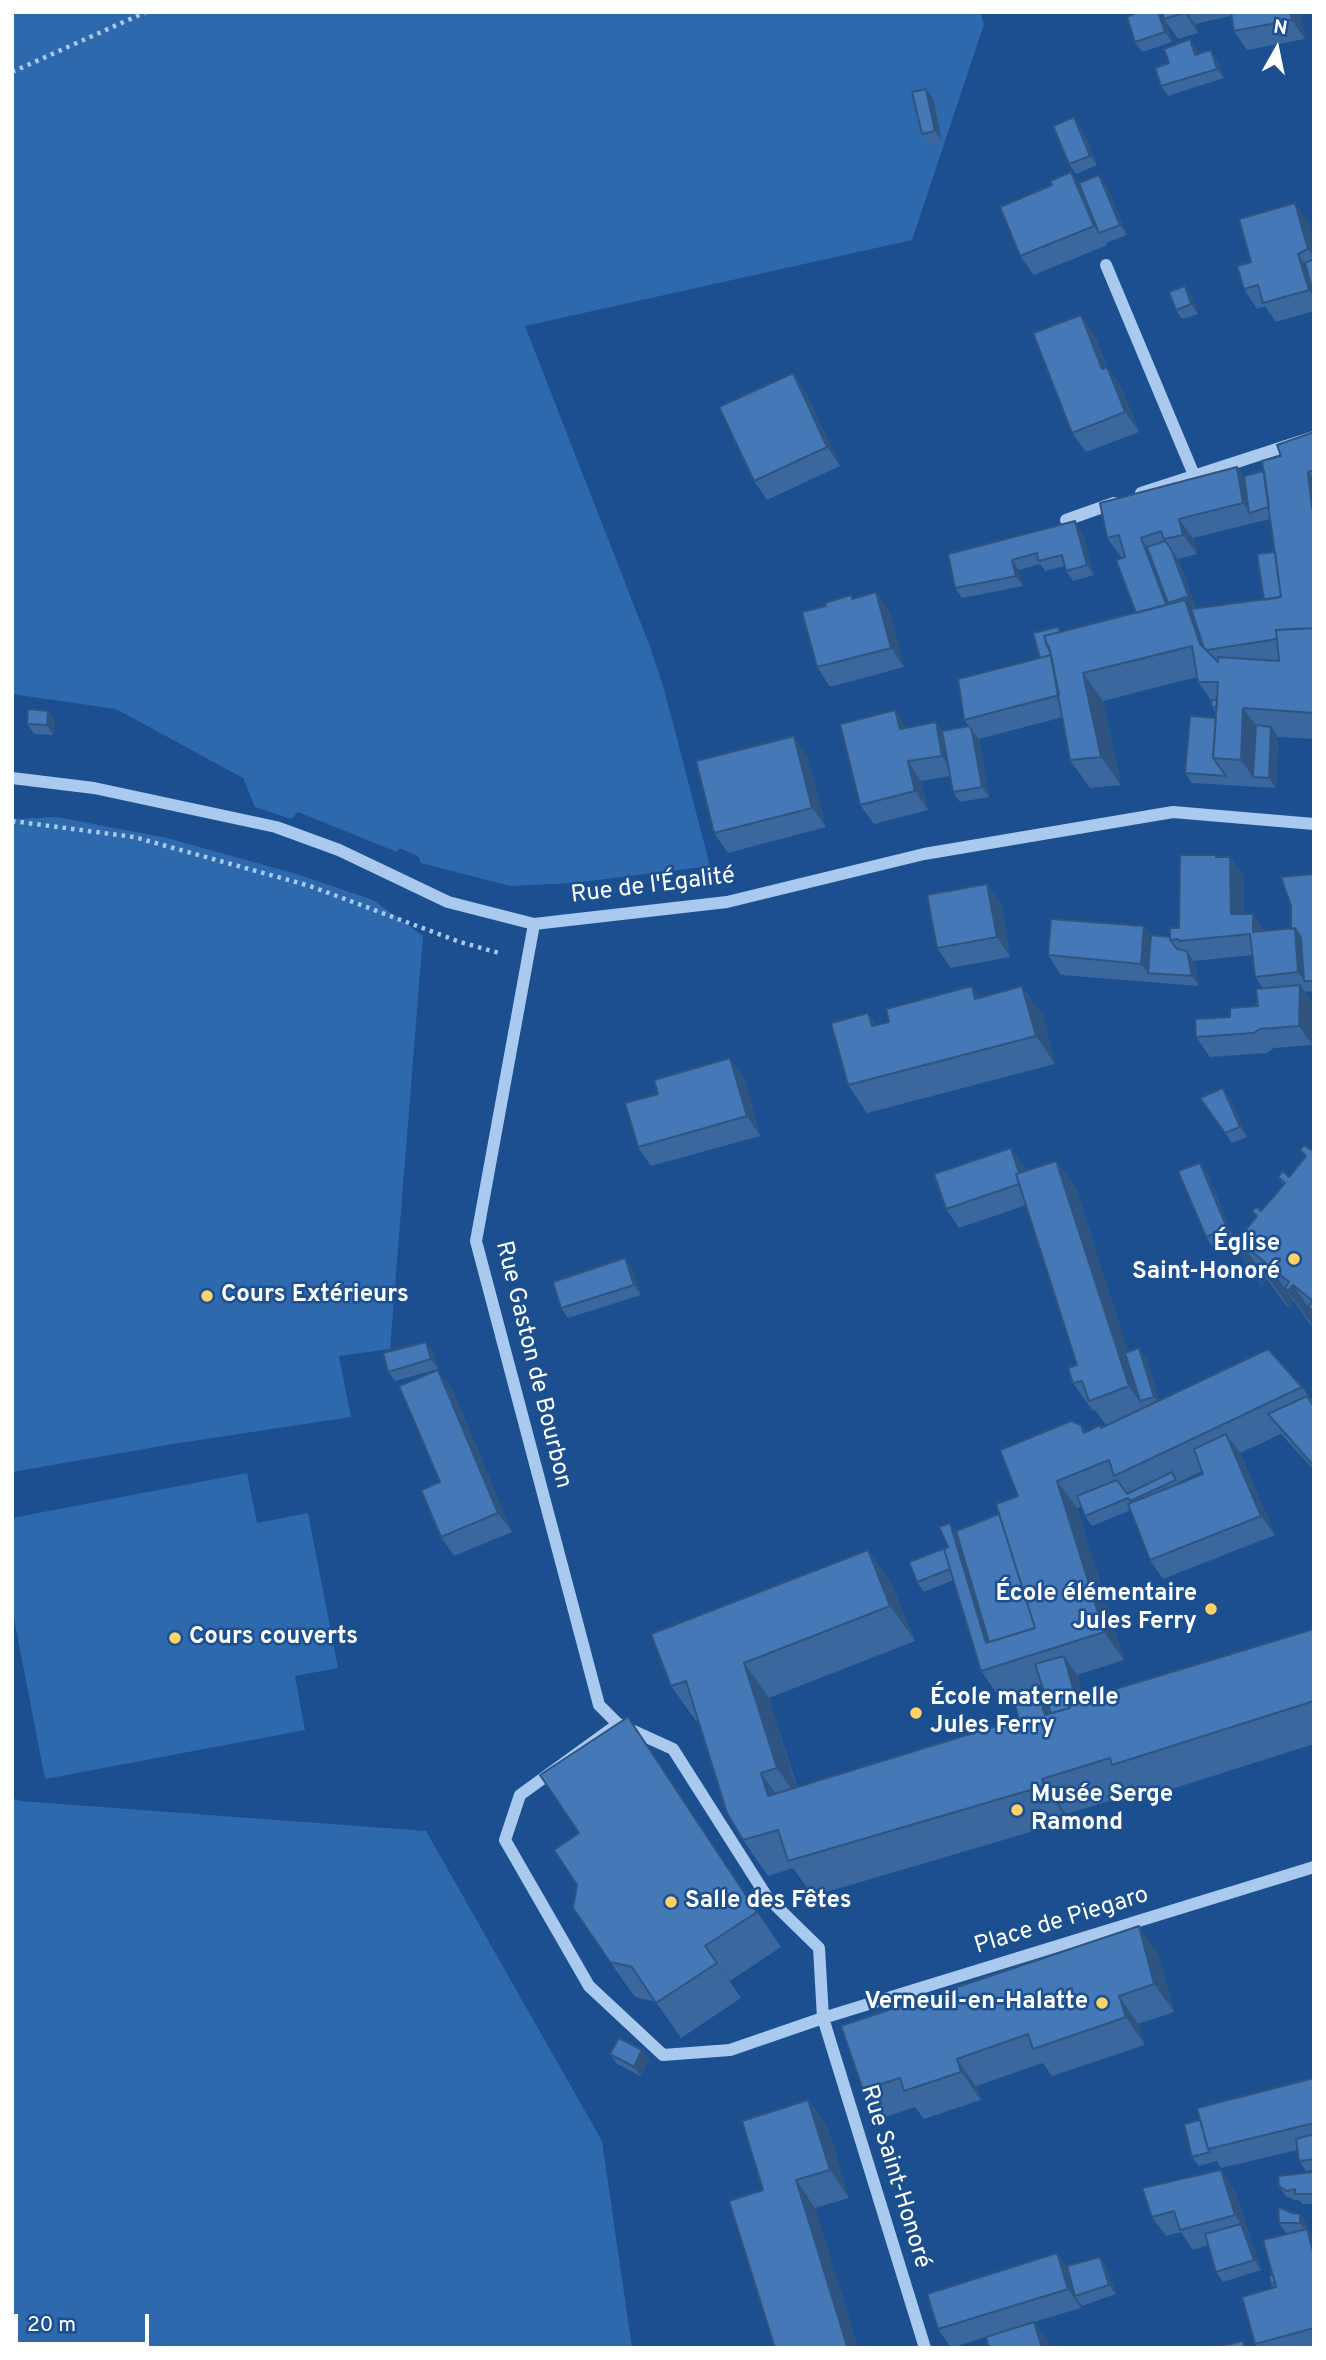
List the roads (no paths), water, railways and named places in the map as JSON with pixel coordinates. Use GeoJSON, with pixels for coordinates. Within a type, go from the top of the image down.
{"type":"FeatureCollection","features":[{"type":"Feature","properties":{"kind":"street"},"geometry":{"type":"LineString","coordinates":[[1106,265],[1194,475]]}},
{"type":"Feature","properties":{"kind":"street"},"geometry":{"type":"LineString","coordinates":[[1066,520],[1314,437]]}},
{"type":"Feature","properties":{"kind":"street","name":"Rue de l'Égalité"},"geometry":{"type":"LineString","coordinates":[[12,778],[94,788],[276,827],[339,850],[448,902],[534,924],[727,902],[924,854],[1173,812],[1314,824]]}},
{"type":"Feature","properties":{"kind":"street","name":"Rue Gaston de Bourbon"},"geometry":{"type":"LineString","coordinates":[[534,924],[476,1241],[599,1705],[618,1724]]}},
{"type":"Feature","properties":{"kind":"street","name":"Rue Saint-Honoré"},"geometry":{"type":"LineString","coordinates":[[618,1724],[673,1749],[766,1898],[819,1948],[822,2018],[925,2348]]}},
{"type":"Feature","properties":{"kind":"street","name":"Place de Piegaro"},"geometry":{"type":"LineString","coordinates":[[618,1724],[520,1795],[505,1840],[589,1986],[663,2055],[730,2050],[822,2018],[1314,1867]]}},
{"type":"Feature","properties":{"kind":"place","name":"Église Saint-Honoré"},"geometry":{"type":"Point","coordinates":[1294,1259]}},
{"type":"Feature","properties":{"kind":"place","name":"Cours Extérieurs"},"geometry":{"type":"Point","coordinates":[207,1296]}},
{"type":"Feature","properties":{"kind":"place","name":"École élémentaire Jules Ferry"},"geometry":{"type":"Point","coordinates":[1211,1609]}},
{"type":"Feature","properties":{"kind":"place","name":"Cours couverts"},"geometry":{"type":"Point","coordinates":[175,1638]}},
{"type":"Feature","properties":{"kind":"place","name":"École maternelle Jules Ferry"},"geometry":{"type":"Point","coordinates":[916,1713]}},
{"type":"Feature","properties":{"kind":"place","name":"Musée Serge Ramond"},"geometry":{"type":"Point","coordinates":[1017,1810]}},
{"type":"Feature","properties":{"kind":"place","name":"Salle des Fêtes"},"geometry":{"type":"Point","coordinates":[671,1902]}},
{"type":"Feature","properties":{"kind":"place","name":"Verneuil-en-Halatte"},"geometry":{"type":"Point","coordinates":[1102,2003]}}]}
